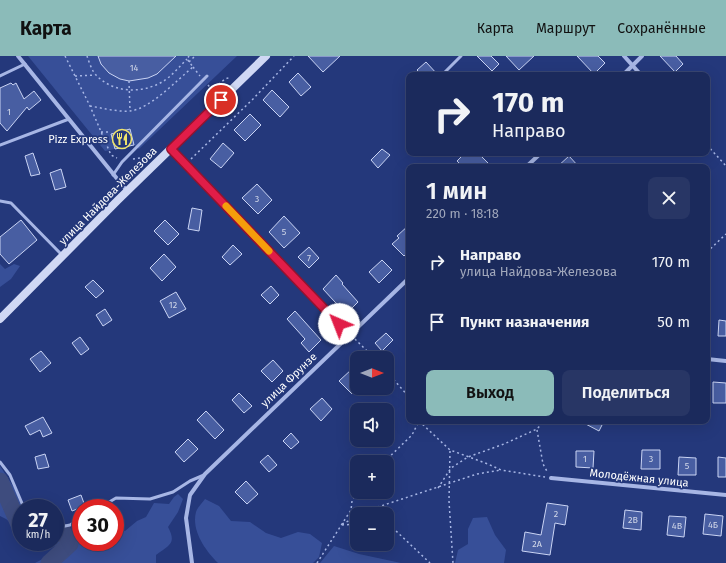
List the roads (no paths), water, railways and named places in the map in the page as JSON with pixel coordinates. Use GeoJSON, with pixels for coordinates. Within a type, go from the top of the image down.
{"type":"FeatureCollection","features":[{"type":"Feature","properties":{"kind":"main road","name":"улица Найдова-Железова"},"geometry":{"type":"LineString","coordinates":[[0,319],[266,56]]}},
{"type":"Feature","properties":{"kind":"street"},"geometry":{"type":"LineString","coordinates":[[18,56],[127,192]]}},
{"type":"Feature","properties":{"kind":"street"},"geometry":{"type":"LineString","coordinates":[[624,56],[638,72]]}},
{"type":"Feature","properties":{"kind":"street"},"geometry":{"type":"LineString","coordinates":[[626,72],[642,56]]}},
{"type":"Feature","properties":{"kind":"street"},"geometry":{"type":"LineString","coordinates":[[171,149],[349,334]]}},
{"type":"Feature","properties":{"kind":"street"},"geometry":{"type":"LineString","coordinates":[[529,164],[538,156]]}},
{"type":"Feature","properties":{"kind":"street","name":"улица Фрунзе"},"geometry":{"type":"LineString","coordinates":[[192,563],[186,518],[190,495],[205,474],[406,281]]}},
{"type":"Feature","properties":{"kind":"street"},"geometry":{"type":"LineString","coordinates":[[710,359],[726,361]]}},
{"type":"Feature","properties":{"kind":"street","name":"Молодёжная улица"},"geometry":{"type":"LineString","coordinates":[[551,478],[726,495]]}},
{"type":"Feature","properties":{"kind":"lane"},"geometry":{"type":"LineString","coordinates":[[445,72],[461,56]]}},
{"type":"Feature","properties":{"kind":"lane"},"geometry":{"type":"LineString","coordinates":[[0,76],[24,64]]}},
{"type":"Feature","properties":{"kind":"lane"},"geometry":{"type":"LineString","coordinates":[[113,174],[122,162],[206,76]]}},
{"type":"Feature","properties":{"kind":"lane"},"geometry":{"type":"LineString","coordinates":[[0,145],[69,119]]}},
{"type":"Feature","properties":{"kind":"lane"},"geometry":{"type":"LineString","coordinates":[[0,201],[11,203],[63,256]]}},
{"type":"Feature","properties":{"kind":"lane"},"geometry":{"type":"LineString","coordinates":[[0,462],[10,476],[20,499]]}},
{"type":"Feature","properties":{"kind":"lane"},"geometry":{"type":"LineString","coordinates":[[114,499],[150,499],[158,497],[173,492],[190,481],[205,474]]}},
{"type":"Feature","properties":{"kind":"waterway"},"geometry":{"type":"LineString","coordinates":[[0,481],[12,508]]}},
{"type":"Feature","properties":{"kind":"waterway"},"geometry":{"type":"LineString","coordinates":[[64,534],[70,544],[64,549]]}},
{"type":"Feature","properties":{"kind":"waterway"},"geometry":{"type":"LineString","coordinates":[[49,563],[62,551]]}},
{"type":"Feature","properties":{"kind":"place","name":"Pizz Express"},"geometry":{"type":"Point","coordinates":[122,139]}}]}
